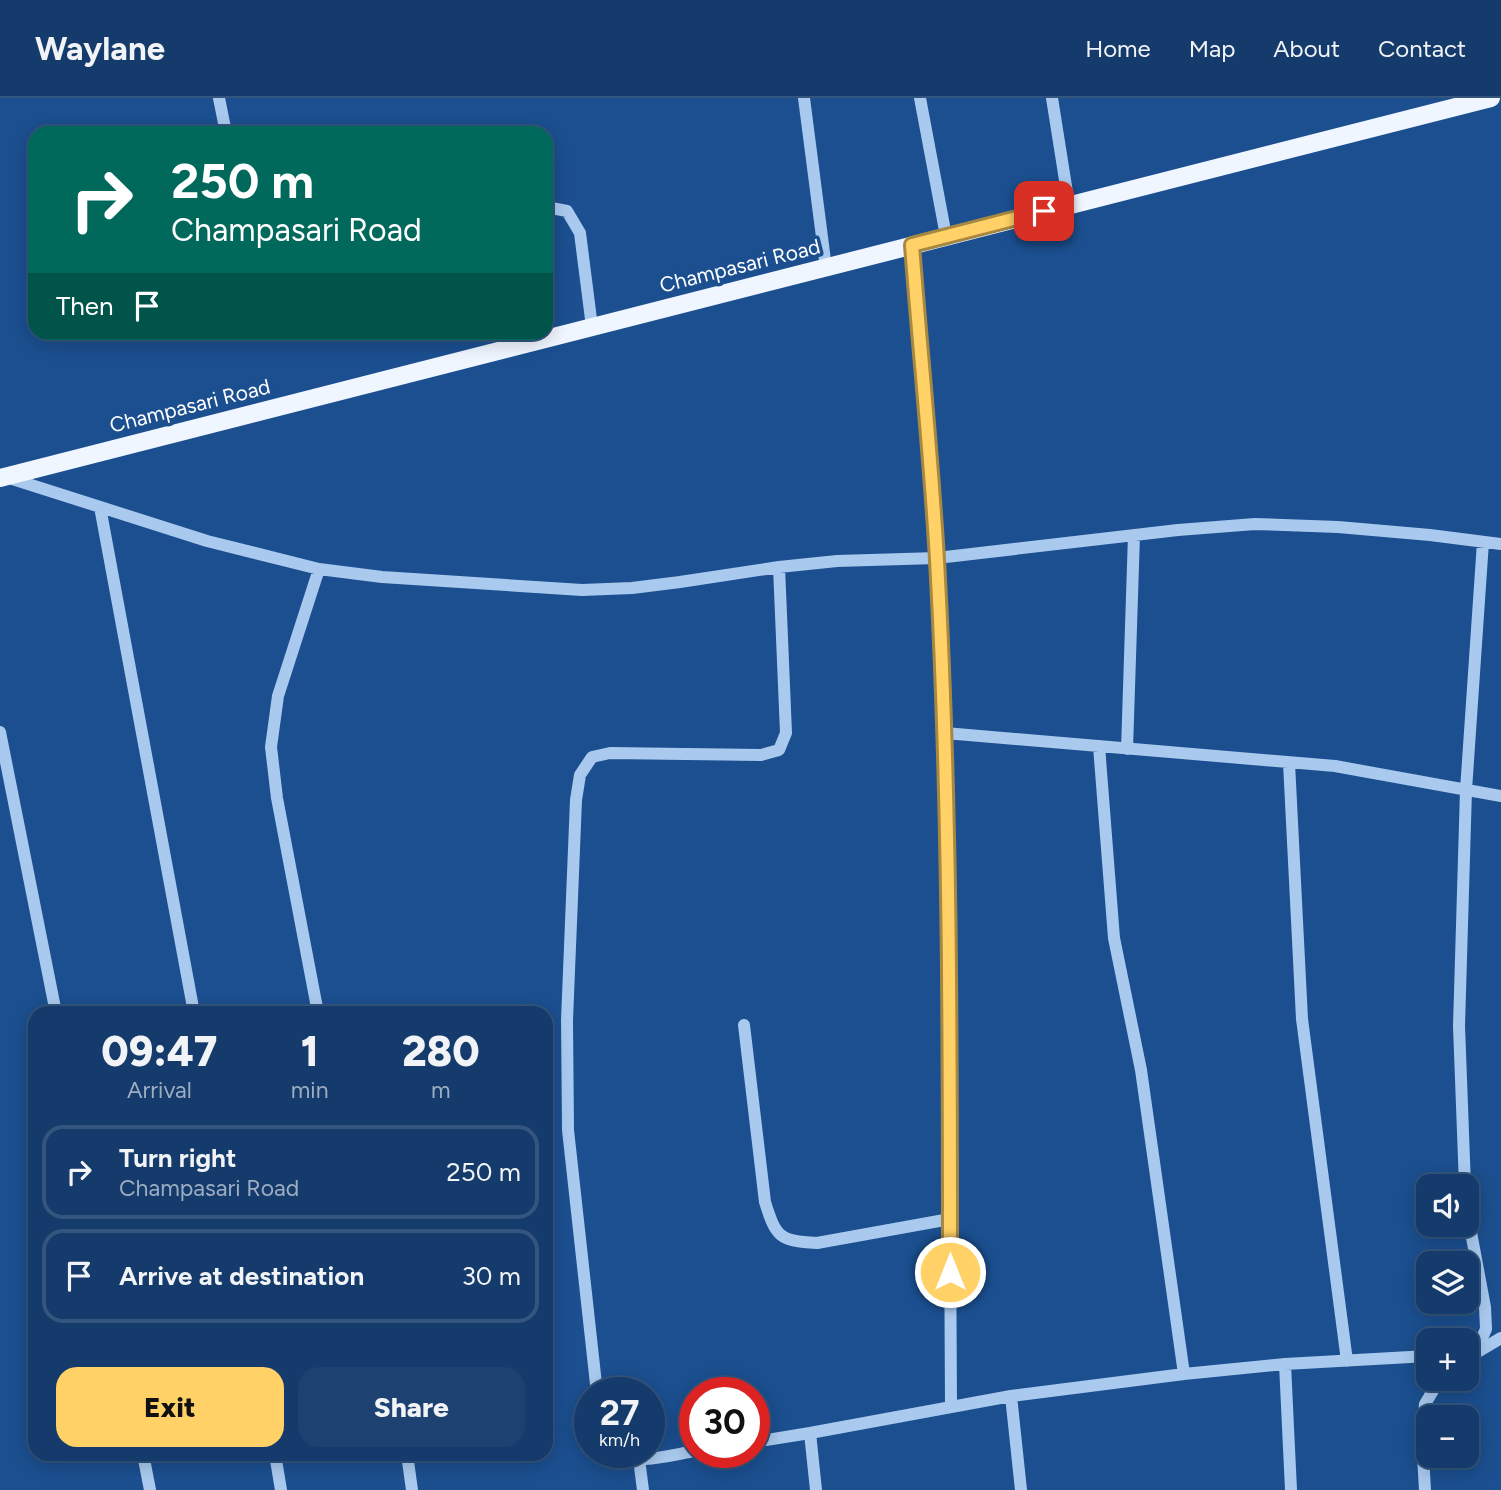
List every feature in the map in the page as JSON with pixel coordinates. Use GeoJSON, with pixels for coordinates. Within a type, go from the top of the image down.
{"type":"FeatureCollection","features":[{"type":"Feature","properties":{"kind":"main road","name":"Champasari Road"},"geometry":{"type":"LineString","coordinates":[[553,337],[1480,99]]}},
{"type":"Feature","properties":{"kind":"main road","name":"Champasari Road"},"geometry":{"type":"LineString","coordinates":[[3,478],[541,340]]}},
{"type":"Feature","properties":{"kind":"street"},"geometry":{"type":"LineString","coordinates":[[219,98],[225,126]]}},
{"type":"Feature","properties":{"kind":"street"},"geometry":{"type":"LineString","coordinates":[[804,98],[826,268]]}},
{"type":"Feature","properties":{"kind":"street"},"geometry":{"type":"LineString","coordinates":[[920,98],[946,236]]}},
{"type":"Feature","properties":{"kind":"street"},"geometry":{"type":"LineString","coordinates":[[1052,98],[1069,205]]}},
{"type":"Feature","properties":{"kind":"street"},"geometry":{"type":"LineString","coordinates":[[553,208],[567,211],[580,233],[592,327]]}},
{"type":"Feature","properties":{"kind":"street"},"geometry":{"type":"LineString","coordinates":[[912,245],[937,558],[948,822],[951,1406]]}},
{"type":"Feature","properties":{"kind":"street"},"geometry":{"type":"LineString","coordinates":[[3,478],[207,541],[318,569],[382,577],[582,590],[680,582],[837,561],[937,558],[1255,524],[1338,527],[1501,544]]}},
{"type":"Feature","properties":{"kind":"street"},"geometry":{"type":"LineString","coordinates":[[100,507],[193,1006]]}},
{"type":"Feature","properties":{"kind":"street"},"geometry":{"type":"LineString","coordinates":[[1127,749],[1134,535]]}},
{"type":"Feature","properties":{"kind":"street"},"geometry":{"type":"LineString","coordinates":[[1465,1174],[1460,1026],[1465,790],[1483,542]]}},
{"type":"Feature","properties":{"kind":"street"},"geometry":{"type":"LineString","coordinates":[[595,1377],[568,1130],[567,1020],[576,800],[580,775],[592,757],[610,753],[761,755],[779,750],[786,733],[779,567]]}},
{"type":"Feature","properties":{"kind":"street"},"geometry":{"type":"LineString","coordinates":[[317,1006],[277,798],[271,747],[278,696],[318,569]]}},
{"type":"Feature","properties":{"kind":"street"},"geometry":{"type":"LineString","coordinates":[[0,733],[55,1006]]}},
{"type":"Feature","properties":{"kind":"street"},"geometry":{"type":"LineString","coordinates":[[945,733],[1335,766],[1501,796]]}},
{"type":"Feature","properties":{"kind":"street"},"geometry":{"type":"LineString","coordinates":[[1099,746],[1114,938],[1141,1070],[1184,1374]]}},
{"type":"Feature","properties":{"kind":"street"},"geometry":{"type":"LineString","coordinates":[[1289,763],[1302,1019],[1347,1361]]}},
{"type":"Feature","properties":{"kind":"street"},"geometry":{"type":"LineString","coordinates":[[744,1025],[765,1202],[772,1225],[782,1237],[798,1242],[817,1243],[950,1219]]}},
{"type":"Feature","properties":{"kind":"street"},"geometry":{"type":"LineString","coordinates":[[1472,1237],[1485,1307],[1486,1329],[1479,1340]]}},
{"type":"Feature","properties":{"kind":"street"},"geometry":{"type":"LineString","coordinates":[[1479,1350],[1501,1338]]}},
{"type":"Feature","properties":{"kind":"street"},"geometry":{"type":"LineString","coordinates":[[770,1439],[1010,1396],[1285,1364],[1416,1357]]}},
{"type":"Feature","properties":{"kind":"street"},"geometry":{"type":"LineString","coordinates":[[1285,1364],[1291,1490]]}},
{"type":"Feature","properties":{"kind":"street"},"geometry":{"type":"LineString","coordinates":[[1425,1490],[1422,1438],[1425,1404],[1433,1391]]}},
{"type":"Feature","properties":{"kind":"street"},"geometry":{"type":"LineString","coordinates":[[1010,1396],[1021,1490]]}},
{"type":"Feature","properties":{"kind":"street"},"geometry":{"type":"LineString","coordinates":[[810,1433],[816,1490]]}},
{"type":"Feature","properties":{"kind":"street"},"geometry":{"type":"LineString","coordinates":[[144,1461],[150,1490]]}},
{"type":"Feature","properties":{"kind":"street"},"geometry":{"type":"LineString","coordinates":[[276,1461],[281,1490]]}},
{"type":"Feature","properties":{"kind":"street"},"geometry":{"type":"LineString","coordinates":[[408,1461],[412,1490]]}},
{"type":"Feature","properties":{"kind":"street"},"geometry":{"type":"LineString","coordinates":[[640,1468],[643,1490]]}},
{"type":"Feature","properties":{"kind":"route"},"geometry":{"type":"LineString","coordinates":[[950,1272],[948,822],[945,733],[937,558],[912,245],[1044,211]]}}]}
